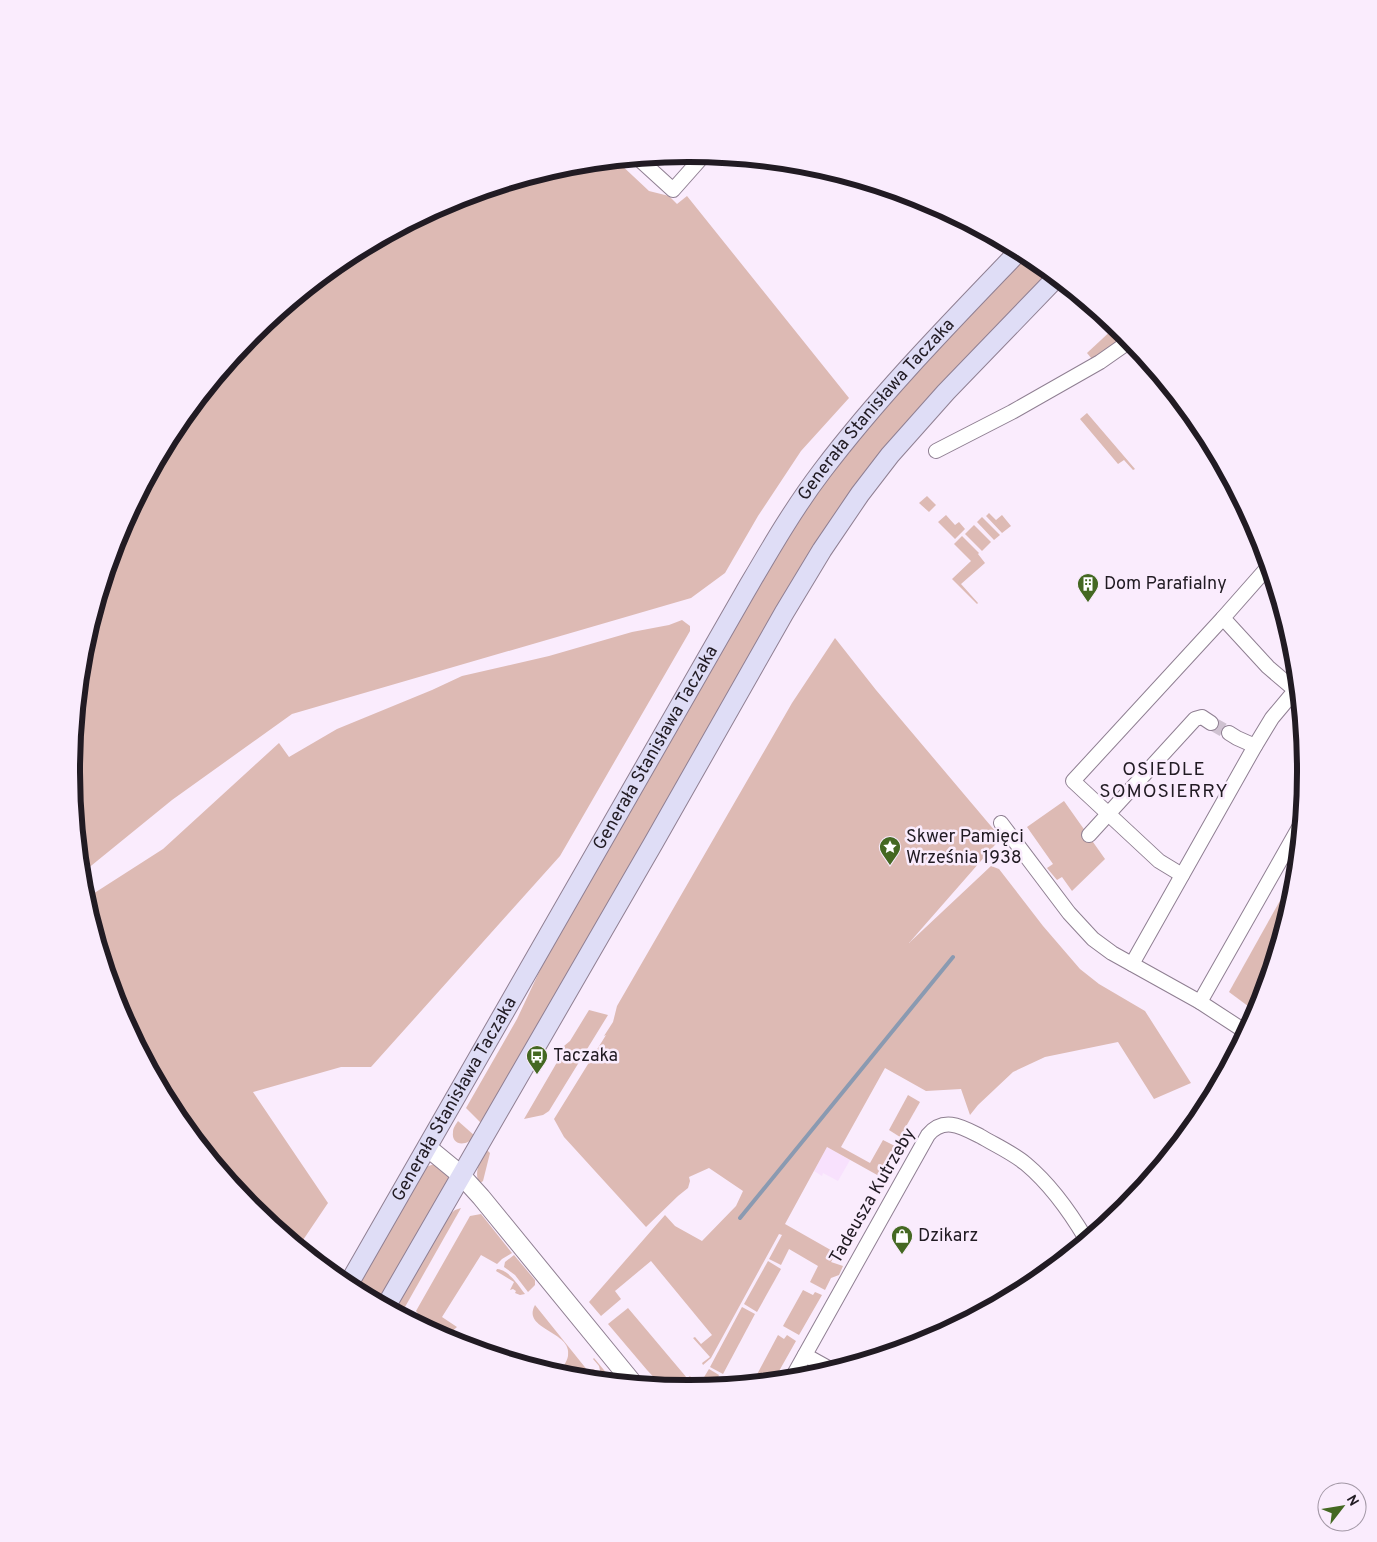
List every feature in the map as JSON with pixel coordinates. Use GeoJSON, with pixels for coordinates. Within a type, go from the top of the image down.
{"type":"FeatureCollection","features":[{"type":"Feature","properties":{"kind":"main road","name":"Generała Stanisława Taczaka"},"geometry":{"type":"LineString","coordinates":[[352,1278],[793,512],[822,471],[885,394],[1014,257]]}},
{"type":"Feature","properties":{"kind":"main road"},"geometry":{"type":"LineString","coordinates":[[389,1301],[789,605],[827,543],[874,474],[957,381],[1052,283]]}},
{"type":"Feature","properties":{"kind":"street"},"geometry":{"type":"LineString","coordinates":[[645,164],[673,190],[697,162]]}},
{"type":"Feature","properties":{"kind":"street"},"geometry":{"type":"LineString","coordinates":[[936,451],[1012,412],[1100,362],[1123,346]]}},
{"type":"Feature","properties":{"kind":"street"},"geometry":{"type":"LineString","coordinates":[[1182,876],[1159,861],[1073,780],[1264,572]]}},
{"type":"Feature","properties":{"kind":"street"},"geometry":{"type":"LineString","coordinates":[[1222,618],[1263,662],[1291,685]]}},
{"type":"Feature","properties":{"kind":"street"},"geometry":{"type":"LineString","coordinates":[[1132,964],[1255,746],[1272,718],[1292,694]]}},
{"type":"Feature","properties":{"kind":"street"},"geometry":{"type":"LineString","coordinates":[[1089,835],[1194,719],[1202,717],[1212,722]]}},
{"type":"Feature","properties":{"kind":"street"},"geometry":{"type":"LineString","coordinates":[[1229,733],[1255,746]]}},
{"type":"Feature","properties":{"kind":"street"},"geometry":{"type":"LineString","coordinates":[[1001,823],[1080,926],[1102,947],[1200,1002],[1240,1028]]}},
{"type":"Feature","properties":{"kind":"street"},"geometry":{"type":"LineString","coordinates":[[1200,1002],[1293,836]]}},
{"type":"Feature","properties":{"kind":"street","name":"Tadeusza Kutrzeby"},"geometry":{"type":"LineString","coordinates":[[797,1370],[928,1135],[938,1126],[946,1124],[963,1127],[1026,1164],[1061,1201],[1083,1234]]}},
{"type":"Feature","properties":{"kind":"street"},"geometry":{"type":"LineString","coordinates":[[427,1147],[461,1175],[481,1197],[627,1376]]}},
{"type":"Feature","properties":{"kind":"street"},"geometry":{"type":"LineString","coordinates":[[805,1355],[822,1365]]}},
{"type":"Feature","properties":{"kind":"shaded area"},"geometry":{"type":"Polygon","coordinates":[[[623,167],[649,191],[669,196],[677,204],[687,196],[849,398],[801,451],[758,516],[725,573],[691,598],[292,714],[172,800],[88,868],[81,811],[81,731],[92,652],[112,575],[126,538],[162,467],[183,433],[231,370],[287,314],[350,265],[419,225],[456,209],[531,183],[570,174],[623,167]]]}},
{"type":"Feature","properties":{"kind":"shaded area"},"geometry":{"type":"Polygon","coordinates":[[[1021,261],[1044,277],[905,425],[482,1124],[466,1108],[517,1019],[548,953],[780,551],[810,503],[849,449],[883,407],[1021,261]]]}},
{"type":"Feature","properties":{"kind":"shaded area"},"geometry":{"type":"Polygon","coordinates":[[[1109,332],[1120,342],[1092,359],[1087,353],[1109,332]]]}},
{"type":"Feature","properties":{"kind":"shaded area"},"geometry":{"type":"Polygon","coordinates":[[[1087,413],[1135,469],[1133,470],[1124,460],[1118,464],[1080,419],[1087,413]]]}},
{"type":"Feature","properties":{"kind":"shaded area"},"geometry":{"type":"Polygon","coordinates":[[[927,496],[936,505],[929,512],[919,503],[927,496]]]}},
{"type":"Feature","properties":{"kind":"shaded area"},"geometry":{"type":"Polygon","coordinates":[[[989,513],[996,520],[1002,515],[1011,526],[1002,533],[986,516],[989,513]]]}},
{"type":"Feature","properties":{"kind":"shaded area"},"geometry":{"type":"Polygon","coordinates":[[[946,515],[955,525],[959,522],[965,529],[955,539],[938,522],[946,515]]]}},
{"type":"Feature","properties":{"kind":"shaded area"},"geometry":{"type":"Polygon","coordinates":[[[982,517],[1000,535],[994,540],[977,522],[982,517]]]}},
{"type":"Feature","properties":{"kind":"shaded area"},"geometry":{"type":"Polygon","coordinates":[[[974,525],[991,542],[982,551],[965,534],[974,525]]]}},
{"type":"Feature","properties":{"kind":"shaded area"},"geometry":{"type":"Polygon","coordinates":[[[962,536],[979,553],[985,563],[961,584],[977,604],[952,579],[971,561],[954,544],[962,536]]]}},
{"type":"Feature","properties":{"kind":"shaded area"},"geometry":{"type":"Polygon","coordinates":[[[682,620],[690,626],[690,631],[560,856],[371,1067],[341,1067],[253,1092],[328,1203],[302,1241],[258,1201],[231,1172],[183,1109],[162,1075],[126,1004],[112,967],[93,894],[163,849],[279,743],[289,757],[337,729],[462,676],[549,656],[632,632],[669,625],[682,620]]]}},
{"type":"Feature","properties":{"kind":"shaded area"},"geometry":{"type":"Polygon","coordinates":[[[835,638],[876,690],[1001,838],[909,943],[991,866],[999,869],[1043,926],[1080,969],[1099,984],[1145,1011],[1191,1083],[1154,1099],[1118,1042],[1045,1057],[1013,1072],[970,1115],[961,1089],[926,1091],[885,1068],[841,1147],[870,1163],[883,1140],[895,1146],[879,1176],[827,1147],[785,1224],[836,1253],[831,1262],[843,1266],[839,1275],[831,1278],[825,1290],[810,1282],[818,1266],[789,1249],[781,1265],[769,1259],[782,1235],[779,1234],[711,1358],[703,1365],[702,1363],[710,1357],[693,1338],[695,1337],[701,1344],[712,1335],[651,1261],[615,1291],[621,1299],[601,1316],[589,1302],[665,1215],[675,1226],[702,1241],[736,1206],[743,1191],[709,1168],[689,1177],[688,1188],[646,1227],[564,1137],[554,1119],[606,1035],[604,1036],[613,1022],[617,1006],[792,703],[835,638]]]}},
{"type":"Feature","properties":{"kind":"shaded area"},"geometry":{"type":"Polygon","coordinates":[[[1064,801],[1105,859],[1072,891],[1062,877],[1057,880],[1047,868],[1053,864],[1027,827],[1064,801]]]}},
{"type":"Feature","properties":{"kind":"shaded area"},"geometry":{"type":"Polygon","coordinates":[[[1284,893],[1265,967],[1249,1007],[1229,992],[1284,893]]]}},
{"type":"Feature","properties":{"kind":"shaded area"},"geometry":{"type":"Polygon","coordinates":[[[589,1010],[608,1015],[549,1111],[543,1115],[524,1119],[563,1052],[564,1046],[570,1041],[589,1010]]]}},
{"type":"Feature","properties":{"kind":"shaded area"},"geometry":{"type":"Polygon","coordinates":[[[908,1095],[920,1102],[900,1137],[889,1130],[908,1095]]]}},
{"type":"Feature","properties":{"kind":"shaded area"},"geometry":{"type":"Polygon","coordinates":[[[458,1121],[475,1136],[472,1140],[460,1143],[454,1140],[453,1131],[458,1121]]]}},
{"type":"Feature","properties":{"kind":"shaded area"},"geometry":{"type":"Polygon","coordinates":[[[827,1147],[850,1160],[838,1181],[823,1173],[822,1176],[814,1171],[827,1147]]]}},
{"type":"Feature","properties":{"kind":"shaded area"},"geometry":{"type":"Polygon","coordinates":[[[487,1150],[490,1153],[483,1181],[479,1184],[477,1170],[487,1150]]]}},
{"type":"Feature","properties":{"kind":"shaded area"},"geometry":{"type":"Polygon","coordinates":[[[434,1164],[448,1175],[448,1182],[384,1298],[358,1282],[426,1167],[434,1164]]]}},
{"type":"Feature","properties":{"kind":"shaded area"},"geometry":{"type":"Polygon","coordinates":[[[461,1208],[404,1309],[397,1305],[448,1216],[461,1208]]]}},
{"type":"Feature","properties":{"kind":"shaded area"},"geometry":{"type":"Polygon","coordinates":[[[481,1214],[512,1253],[497,1264],[481,1255],[442,1317],[457,1327],[452,1331],[422,1318],[416,1311],[470,1216],[481,1214]]]}},
{"type":"Feature","properties":{"kind":"shaded area"},"geometry":{"type":"Polygon","coordinates":[[[514,1255],[535,1280],[535,1285],[528,1292],[515,1275],[504,1267],[505,1262],[514,1255]]]}},
{"type":"Feature","properties":{"kind":"shaded area"},"geometry":{"type":"Polygon","coordinates":[[[768,1261],[781,1269],[757,1312],[744,1304],[768,1261]]]}},
{"type":"Feature","properties":{"kind":"shaded area"},"geometry":{"type":"Polygon","coordinates":[[[497,1269],[509,1275],[525,1294],[520,1295],[515,1293],[516,1291],[513,1289],[510,1290],[514,1282],[496,1271],[497,1269]]]}},
{"type":"Feature","properties":{"kind":"shaded area"},"geometry":{"type":"Polygon","coordinates":[[[803,1290],[813,1295],[815,1292],[822,1295],[799,1335],[783,1326],[803,1290]]]}},
{"type":"Feature","properties":{"kind":"shaded area"},"geometry":{"type":"Polygon","coordinates":[[[535,1305],[588,1371],[564,1367],[568,1356],[567,1348],[563,1341],[541,1326],[535,1320],[533,1313],[535,1305]]]}},
{"type":"Feature","properties":{"kind":"shaded area"},"geometry":{"type":"Polygon","coordinates":[[[742,1307],[755,1314],[723,1374],[710,1367],[742,1307]]]}},
{"type":"Feature","properties":{"kind":"shaded area"},"geometry":{"type":"Polygon","coordinates":[[[628,1308],[687,1378],[690,1376],[694,1380],[655,1378],[608,1324],[628,1308]]]}},
{"type":"Feature","properties":{"kind":"shaded area"},"geometry":{"type":"Polygon","coordinates":[[[778,1335],[784,1339],[787,1335],[796,1341],[778,1372],[757,1375],[778,1335]]]}},
{"type":"Feature","properties":{"kind":"shaded area"},"geometry":{"type":"Polygon","coordinates":[[[593,1359],[607,1374],[600,1373],[599,1366],[593,1359]]]}},
{"type":"Feature","properties":{"kind":"shaded area"},"geometry":{"type":"Polygon","coordinates":[[[709,1369],[719,1375],[717,1379],[703,1379],[709,1369]]]}},
{"type":"Feature","properties":{"kind":"waterway"},"geometry":{"type":"LineString","coordinates":[[740,1218],[953,957]]}},
{"type":"Feature","properties":{"kind":"tunnel"},"geometry":{"type":"LineString","coordinates":[[1211,723],[1229,733]]}},
{"type":"Feature","properties":{"kind":"place","name":"Dom Parafialny"},"geometry":{"type":"Point","coordinates":[1088,603]}},
{"type":"Feature","properties":{"kind":"place","name":"Skwer Pamięci Września 1938"},"geometry":{"type":"Point","coordinates":[890,866]}},
{"type":"Feature","properties":{"kind":"place","name":"Taczaka"},"geometry":{"type":"Point","coordinates":[537,1075]}},
{"type":"Feature","properties":{"kind":"place","name":"Dzikarz"},"geometry":{"type":"Point","coordinates":[902,1255]}},
{"type":"Feature","properties":{"kind":"district","name":"OSIEDLE SOMOSIERRY"},"geometry":{"type":"Point","coordinates":[1164,781]}}]}
